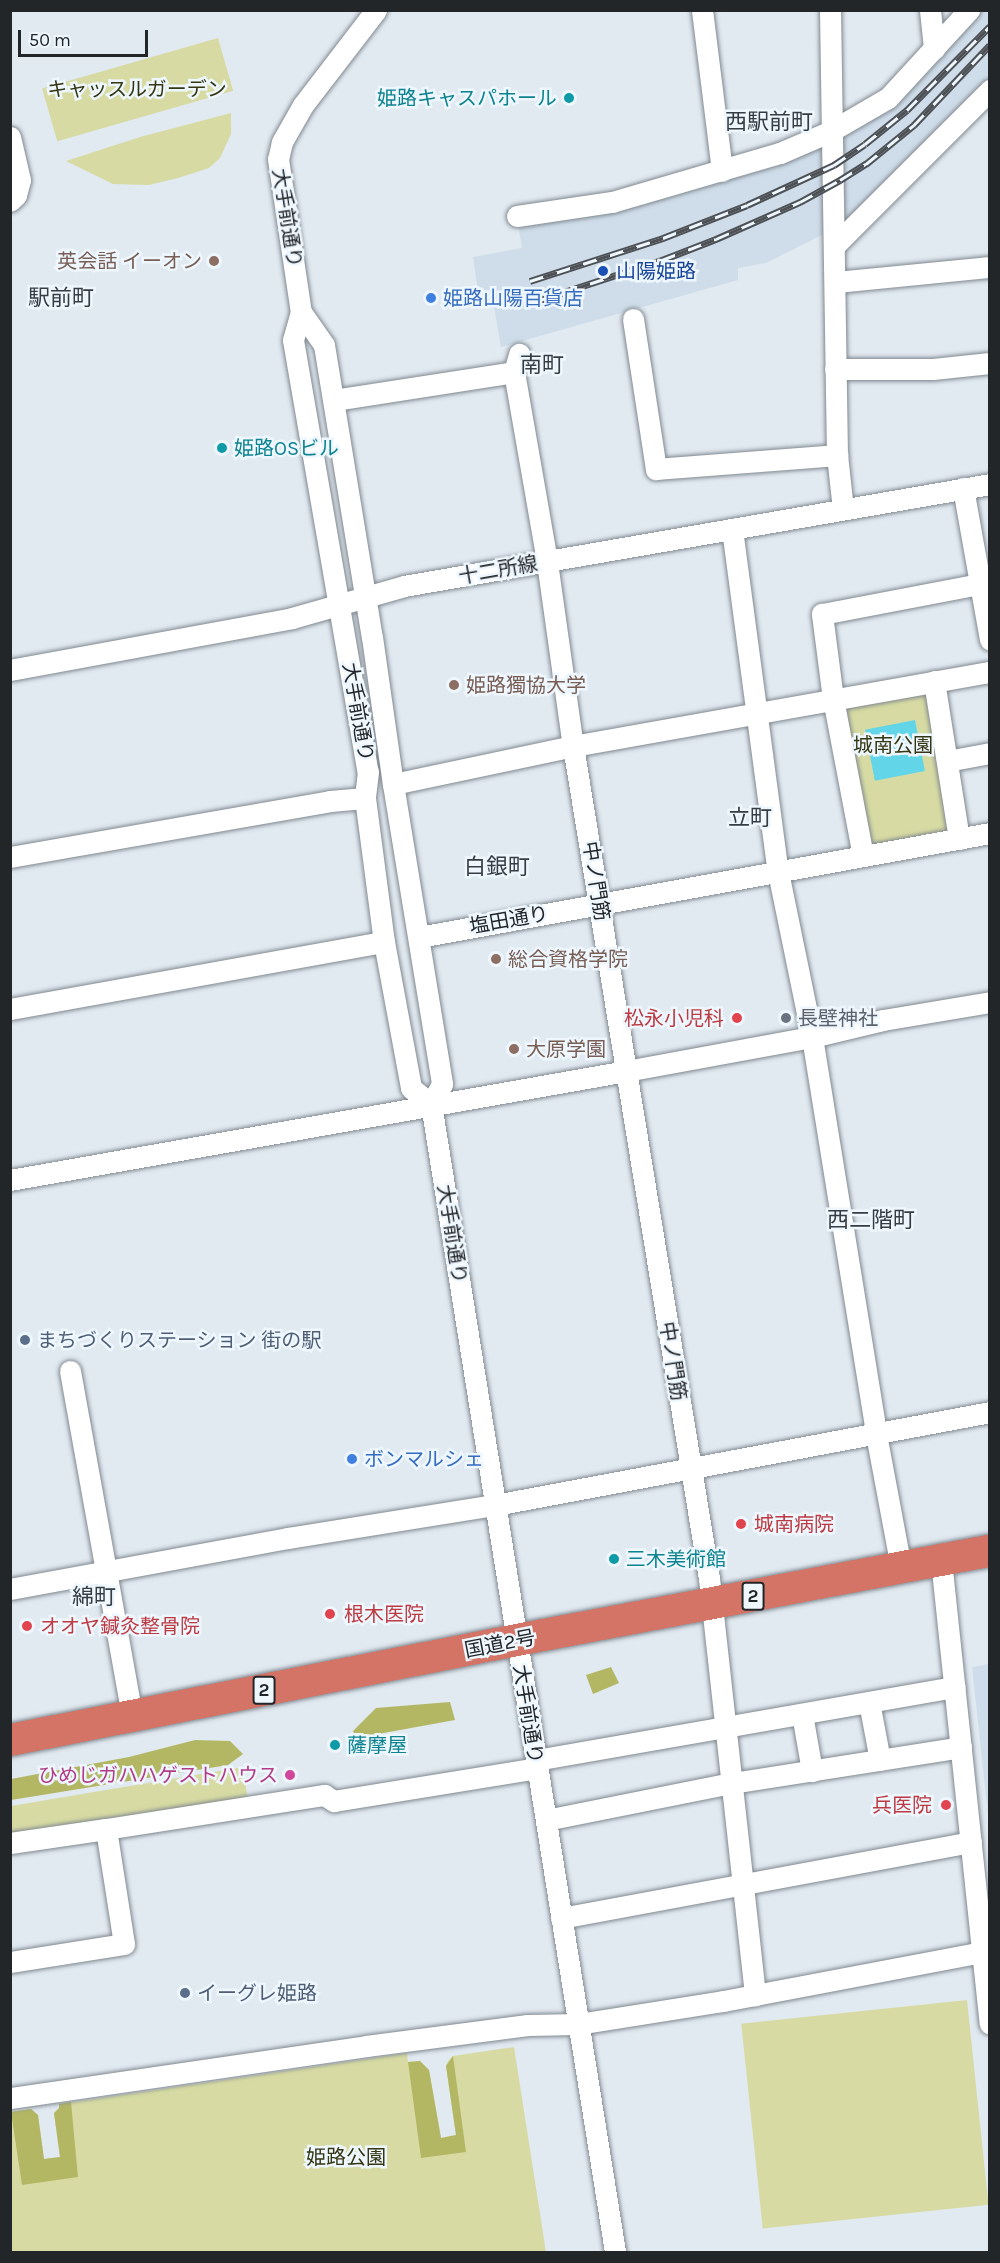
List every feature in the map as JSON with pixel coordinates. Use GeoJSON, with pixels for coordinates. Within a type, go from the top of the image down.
{"type":"FeatureCollection","features":[{"type":"Feature","properties":{"kind":"highway","name":"国道2号"},"geometry":{"type":"LineString","coordinates":[[10,1740],[517,1640],[990,1551]]}},
{"type":"Feature","properties":{"kind":"street","name":"大手前通り"},"geometry":{"type":"LineString","coordinates":[[376,10],[303,105],[282,142],[278,159],[301,312],[293,340],[368,772],[365,798],[384,942],[411,1088],[431,1104]]}},
{"type":"Feature","properties":{"kind":"street"},"geometry":{"type":"LineString","coordinates":[[702,10],[722,171]]}},
{"type":"Feature","properties":{"kind":"street"},"geometry":{"type":"LineString","coordinates":[[830,10],[831,131],[836,244],[837,455],[843,509]]}},
{"type":"Feature","properties":{"kind":"street"},"geometry":{"type":"LineString","coordinates":[[930,10],[933,49]]}},
{"type":"Feature","properties":{"kind":"street"},"geometry":{"type":"LineString","coordinates":[[517,216],[612,202],[780,153],[831,131],[888,98],[969,10]]}},
{"type":"Feature","properties":{"kind":"street"},"geometry":{"type":"LineString","coordinates":[[836,244],[990,90]]}},
{"type":"Feature","properties":{"kind":"street"},"geometry":{"type":"LineString","coordinates":[[963,118],[990,116]]}},
{"type":"Feature","properties":{"kind":"street"},"geometry":{"type":"LineString","coordinates":[[10,137],[20,180],[16,195],[10,201]]}},
{"type":"Feature","properties":{"kind":"street"},"geometry":{"type":"LineString","coordinates":[[836,282],[990,267]]}},
{"type":"Feature","properties":{"kind":"street","name":"大手前通り"},"geometry":{"type":"LineString","coordinates":[[301,312],[324,345],[334,400],[442,1084],[431,1104],[615,2253]]}},
{"type":"Feature","properties":{"kind":"street"},"geometry":{"type":"LineString","coordinates":[[633,319],[656,469],[837,455]]}},
{"type":"Feature","properties":{"kind":"street","name":"中ノ門筋"},"geometry":{"type":"LineString","coordinates":[[334,400],[517,363],[573,746],[712,1604],[755,1995]]}},
{"type":"Feature","properties":{"kind":"street"},"geometry":{"type":"LineString","coordinates":[[835,369],[933,369],[990,363]]}},
{"type":"Feature","properties":{"kind":"street","name":"十二所線"},"geometry":{"type":"LineString","coordinates":[[10,670],[292,618],[404,586],[990,484]]}},
{"type":"Feature","properties":{"kind":"street"},"geometry":{"type":"LineString","coordinates":[[963,488],[985,582],[990,640]]}},
{"type":"Feature","properties":{"kind":"street"},"geometry":{"type":"LineString","coordinates":[[732,529],[778,872],[812,1037],[876,1434],[901,1568]]}},
{"type":"Feature","properties":{"kind":"street"},"geometry":{"type":"LineString","coordinates":[[862,856],[833,699],[822,614],[985,582]]}},
{"type":"Feature","properties":{"kind":"street"},"geometry":{"type":"LineString","coordinates":[[393,784],[573,746],[990,672]]}},
{"type":"Feature","properties":{"kind":"street"},"geometry":{"type":"LineString","coordinates":[[934,681],[959,839]]}},
{"type":"Feature","properties":{"kind":"street"},"geometry":{"type":"LineString","coordinates":[[947,761],[990,753]]}},
{"type":"Feature","properties":{"kind":"street"},"geometry":{"type":"LineString","coordinates":[[10,857],[330,801],[365,798]]}},
{"type":"Feature","properties":{"kind":"street","name":"塩田通り"},"geometry":{"type":"LineString","coordinates":[[419,937],[990,833]]}},
{"type":"Feature","properties":{"kind":"street"},"geometry":{"type":"LineString","coordinates":[[10,1009],[384,942]]}},
{"type":"Feature","properties":{"kind":"street"},"geometry":{"type":"LineString","coordinates":[[10,1180],[626,1071],[812,1037],[883,1020],[990,1002]]}},
{"type":"Feature","properties":{"kind":"street"},"geometry":{"type":"LineString","coordinates":[[70,1371],[132,1716]]}},
{"type":"Feature","properties":{"kind":"street"},"geometry":{"type":"LineString","coordinates":[[10,1589],[288,1538],[495,1504],[990,1412]]}},
{"type":"Feature","properties":{"kind":"street"},"geometry":{"type":"LineString","coordinates":[[941,1560],[990,2023]]}},
{"type":"Feature","properties":{"kind":"street"},"geometry":{"type":"LineString","coordinates":[[10,1843],[324,1795],[334,1801],[955,1687]]}},
{"type":"Feature","properties":{"kind":"street"},"geometry":{"type":"LineString","coordinates":[[869,1702],[880,1760]]}},
{"type":"Feature","properties":{"kind":"street"},"geometry":{"type":"LineString","coordinates":[[802,1714],[812,1770]]}},
{"type":"Feature","properties":{"kind":"street"},"geometry":{"type":"LineString","coordinates":[[546,1820],[732,1784],[961,1747]]}},
{"type":"Feature","properties":{"kind":"street"},"geometry":{"type":"LineString","coordinates":[[10,1962],[124,1944],[106,1828]]}},
{"type":"Feature","properties":{"kind":"street"},"geometry":{"type":"LineString","coordinates":[[561,1918],[971,1842]]}},
{"type":"Feature","properties":{"kind":"street"},"geometry":{"type":"LineString","coordinates":[[10,2098],[366,2046],[528,2025],[578,2024],[755,1995],[982,1952]]}},
{"type":"Feature","properties":{"kind":"shaded area"},"geometry":{"type":"Polygon","coordinates":[[[979,11],[989,11],[989,79],[842,225],[766,263],[738,268],[738,280],[501,347],[491,290],[478,291],[473,257],[522,248],[518,225],[670,197],[822,147],[880,112],[938,61],[979,11]]]}},
{"type":"Feature","properties":{"kind":"shaded area"},"geometry":{"type":"Polygon","coordinates":[[[990,1664],[989,1824],[972,1667],[990,1664]]]}},
{"type":"Feature","properties":{"kind":"green space","name":"キャッスルガーデン"},"geometry":{"type":"Polygon","coordinates":[[[218,38],[233,91],[57,141],[42,88],[218,38]]]}},
{"type":"Feature","properties":{"kind":"green space"},"geometry":{"type":"Polygon","coordinates":[[[231,113],[231,134],[220,158],[209,168],[178,178],[149,185],[113,184],[66,161],[140,137],[231,113]]]}},
{"type":"Feature","properties":{"kind":"green space","name":"城南公園"},"geometry":{"type":"Polygon","coordinates":[[[929,693],[951,833],[864,847],[842,707],[929,693]]]}},
{"type":"Feature","properties":{"kind":"green space"},"geometry":{"type":"Polygon","coordinates":[[[611,1667],[619,1683],[593,1694],[586,1675],[611,1667]]]}},
{"type":"Feature","properties":{"kind":"green space"},"geometry":{"type":"Polygon","coordinates":[[[450,1702],[455,1720],[356,1738],[353,1731],[376,1708],[450,1702]]]}},
{"type":"Feature","properties":{"kind":"green space"},"geometry":{"type":"Polygon","coordinates":[[[195,1740],[230,1741],[243,1754],[228,1765],[11,1800],[11,1779],[129,1757],[195,1740]]]}},
{"type":"Feature","properties":{"kind":"green space"},"geometry":{"type":"Polygon","coordinates":[[[243,1767],[248,1802],[11,1834],[11,1806],[243,1767]]]}},
{"type":"Feature","properties":{"kind":"green space"},"geometry":{"type":"Polygon","coordinates":[[[967,2000],[989,2205],[763,2229],[741,2024],[967,2000]]]}},
{"type":"Feature","properties":{"kind":"green space","name":"姫路公園"},"geometry":{"type":"Polygon","coordinates":[[[514,2047],[546,2252],[11,2252],[10,2112],[31,2109],[38,2115],[44,2159],[60,2157],[54,2113],[59,2108],[59,2104],[407,2053],[408,2062],[420,2061],[429,2070],[441,2138],[456,2135],[446,2066],[448,2061],[453,2056],[514,2047]]]}},
{"type":"Feature","properties":{"kind":"green space"},"geometry":{"type":"Polygon","coordinates":[[[453,2056],[466,2152],[421,2158],[408,2062],[420,2061],[429,2070],[441,2138],[456,2135],[446,2066],[453,2056]]]}},
{"type":"Feature","properties":{"kind":"green space"},"geometry":{"type":"Polygon","coordinates":[[[71,2102],[78,2177],[22,2185],[11,2112],[31,2109],[38,2115],[44,2159],[60,2157],[54,2113],[59,2108],[59,2104],[71,2102]]]}},
{"type":"Feature","properties":{"kind":"water"},"geometry":{"type":"Polygon","coordinates":[[[915,720],[925,771],[875,781],[865,730],[915,720]]]}},
{"type":"Feature","properties":{"kind":"railway"},"geometry":{"type":"LineString","coordinates":[[530,281],[663,238],[747,205],[834,165],[865,144],[907,110],[990,26]]}},
{"type":"Feature","properties":{"kind":"railway"},"geometry":{"type":"LineString","coordinates":[[537,301],[662,260],[716,239],[800,202],[840,180],[866,164],[914,125],[990,45]]}},
{"type":"Feature","properties":{"kind":"place","name":"姫路キャスパホール"},"geometry":{"type":"Point","coordinates":[569,98]}},
{"type":"Feature","properties":{"kind":"place","name":"英会話 イーオン"},"geometry":{"type":"Point","coordinates":[214,261]}},
{"type":"Feature","properties":{"kind":"place","name":"山陽姫路"},"geometry":{"type":"Point","coordinates":[603,271]}},
{"type":"Feature","properties":{"kind":"place","name":"姫路山陽百貨店"},"geometry":{"type":"Point","coordinates":[431,298]}},
{"type":"Feature","properties":{"kind":"place","name":"姫路OSビル"},"geometry":{"type":"Point","coordinates":[222,448]}},
{"type":"Feature","properties":{"kind":"place","name":"姫路獨協大学"},"geometry":{"type":"Point","coordinates":[454,685]}},
{"type":"Feature","properties":{"kind":"place","name":"総合資格学院"},"geometry":{"type":"Point","coordinates":[496,959]}},
{"type":"Feature","properties":{"kind":"place","name":"松永小児科"},"geometry":{"type":"Point","coordinates":[737,1018]}},
{"type":"Feature","properties":{"kind":"place","name":"長壁神社"},"geometry":{"type":"Point","coordinates":[786,1018]}},
{"type":"Feature","properties":{"kind":"place","name":"大原学園"},"geometry":{"type":"Point","coordinates":[514,1049]}},
{"type":"Feature","properties":{"kind":"place","name":"まちづくりステーション 街の駅"},"geometry":{"type":"Point","coordinates":[25,1340]}},
{"type":"Feature","properties":{"kind":"place","name":"ボンマルシェ"},"geometry":{"type":"Point","coordinates":[352,1459]}},
{"type":"Feature","properties":{"kind":"place","name":"城南病院"},"geometry":{"type":"Point","coordinates":[741,1524]}},
{"type":"Feature","properties":{"kind":"place","name":"三木美術館"},"geometry":{"type":"Point","coordinates":[614,1559]}},
{"type":"Feature","properties":{"kind":"place","name":"根木医院"},"geometry":{"type":"Point","coordinates":[330,1614]}},
{"type":"Feature","properties":{"kind":"place","name":"オオヤ鍼灸整骨院"},"geometry":{"type":"Point","coordinates":[27,1626]}},
{"type":"Feature","properties":{"kind":"place","name":"薩摩屋"},"geometry":{"type":"Point","coordinates":[335,1745]}},
{"type":"Feature","properties":{"kind":"place","name":"ひめじガハハゲストハウス"},"geometry":{"type":"Point","coordinates":[290,1775]}},
{"type":"Feature","properties":{"kind":"place","name":"兵医院"},"geometry":{"type":"Point","coordinates":[946,1805]}},
{"type":"Feature","properties":{"kind":"place","name":"イーグレ姫路"},"geometry":{"type":"Point","coordinates":[185,1993]}},
{"type":"Feature","properties":{"kind":"district","name":"西駅前町"},"geometry":{"type":"Point","coordinates":[769,123]}},
{"type":"Feature","properties":{"kind":"district","name":"駅前町"},"geometry":{"type":"Point","coordinates":[61,299]}},
{"type":"Feature","properties":{"kind":"district","name":"南町"},"geometry":{"type":"Point","coordinates":[542,366]}},
{"type":"Feature","properties":{"kind":"district","name":"立町"},"geometry":{"type":"Point","coordinates":[750,819]}},
{"type":"Feature","properties":{"kind":"district","name":"白銀町"},"geometry":{"type":"Point","coordinates":[497,868]}},
{"type":"Feature","properties":{"kind":"district","name":"西二階町"},"geometry":{"type":"Point","coordinates":[871,1221]}},
{"type":"Feature","properties":{"kind":"district","name":"綿町"},"geometry":{"type":"Point","coordinates":[94,1598]}}]}
